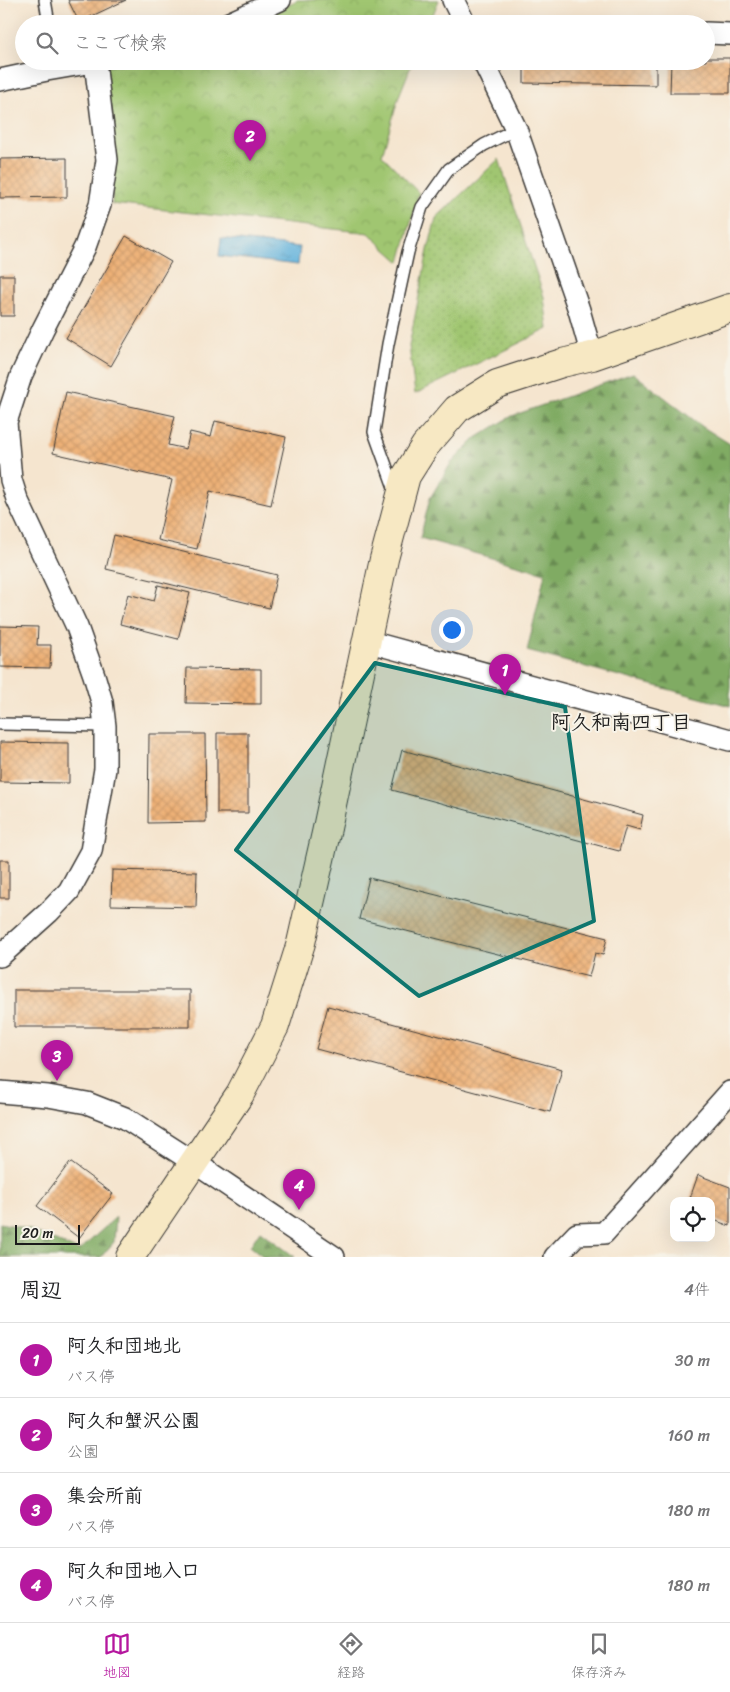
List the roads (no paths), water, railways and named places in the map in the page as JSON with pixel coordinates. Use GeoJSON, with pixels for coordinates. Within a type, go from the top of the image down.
{"type":"FeatureCollection","features":[{"type":"Feature","properties":{"kind":"street"},"geometry":{"type":"LineString","coordinates":[[247,15],[280,0]]}},
{"type":"Feature","properties":{"kind":"street"},"geometry":{"type":"LineString","coordinates":[[453,0],[460,15]]}},
{"type":"Feature","properties":{"kind":"street"},"geometry":{"type":"LineString","coordinates":[[715,33],[730,34]]}},
{"type":"Feature","properties":{"kind":"street"},"geometry":{"type":"LineString","coordinates":[[0,80],[37,70]]}},
{"type":"Feature","properties":{"kind":"street"},"geometry":{"type":"LineString","coordinates":[[0,956],[49,912],[69,891],[91,851],[105,768],[105,726],[99,693],[77,627],[17,499],[11,480],[6,422],[21,376],[85,247],[100,205],[107,160],[98,70]]}},
{"type":"Feature","properties":{"kind":"street"},"geometry":{"type":"LineString","coordinates":[[487,70],[516,129],[564,267],[592,356]]}},
{"type":"Feature","properties":{"kind":"street"},"geometry":{"type":"LineString","coordinates":[[130,1257],[240,1094],[275,1026],[301,943],[384,559],[406,476],[425,446],[457,409],[497,384],[562,363],[592,356],[730,308]]}},
{"type":"Feature","properties":{"kind":"street"},"geometry":{"type":"LineString","coordinates":[[366,641],[730,740]]}},
{"type":"Feature","properties":{"kind":"street"},"geometry":{"type":"LineString","coordinates":[[0,1092],[48,1096],[87,1103],[125,1118],[334,1257]]}},
{"type":"Feature","properties":{"kind":"street"},"geometry":{"type":"LineString","coordinates":[[556,1257],[577,1234],[604,1233],[730,1092]]}},
{"type":"Feature","properties":{"kind":"lane"},"geometry":{"type":"LineString","coordinates":[[45,0],[48,15]]}},
{"type":"Feature","properties":{"kind":"lane"},"geometry":{"type":"LineString","coordinates":[[399,501],[374,432],[388,344],[408,252],[422,207],[447,164],[516,129]]}},
{"type":"Feature","properties":{"kind":"lane"},"geometry":{"type":"LineString","coordinates":[[0,724],[105,726]]}},
{"type":"Feature","properties":{"kind":"water"},"geometry":{"type":"Polygon","coordinates":[[[221,238],[300,247],[298,265],[219,256],[221,238]]]}},
{"type":"Feature","properties":{"kind":"place","name":"阿久和蟹沢公園"},"geometry":{"type":"Point","coordinates":[250,161]}},
{"type":"Feature","properties":{"kind":"place","name":"阿久和団地北"},"geometry":{"type":"Point","coordinates":[505,695]}},
{"type":"Feature","properties":{"kind":"place","name":"集会所前"},"geometry":{"type":"Point","coordinates":[57,1081]}},
{"type":"Feature","properties":{"kind":"place","name":"阿久和団地入口"},"geometry":{"type":"Point","coordinates":[299,1210]}},
{"type":"Feature","properties":{"kind":"district","name":"阿久和南四丁目"},"geometry":{"type":"Point","coordinates":[621,722]}}]}
